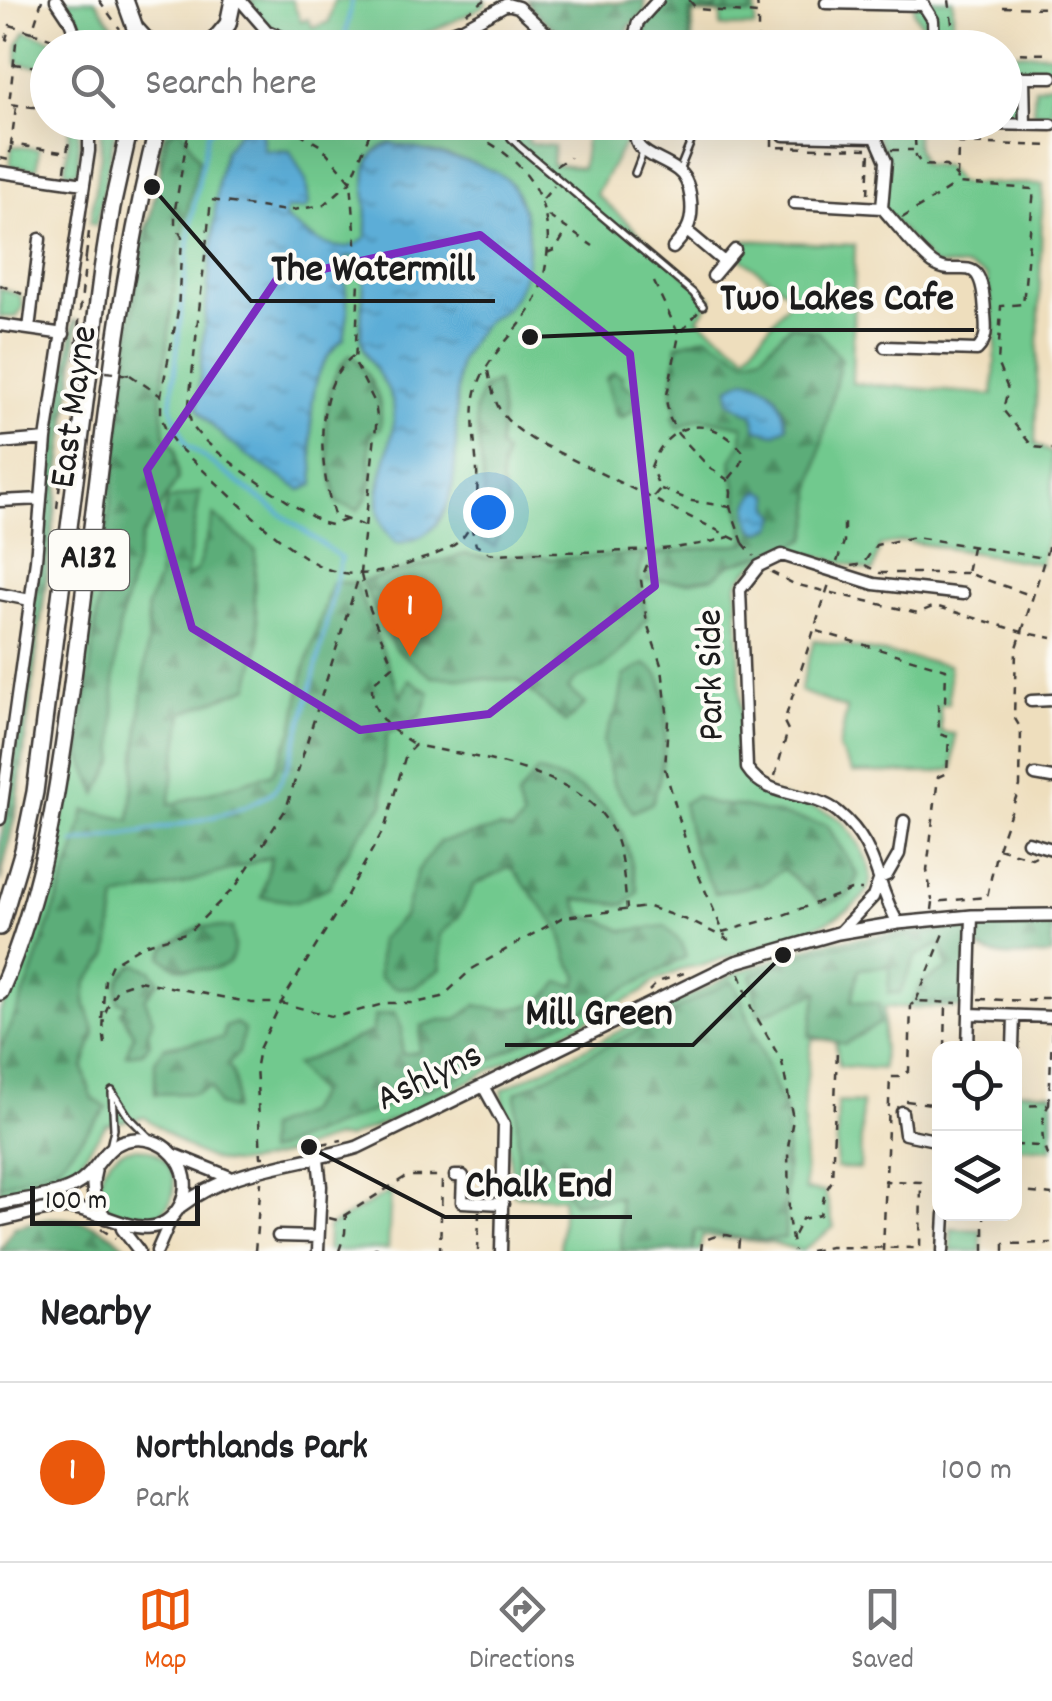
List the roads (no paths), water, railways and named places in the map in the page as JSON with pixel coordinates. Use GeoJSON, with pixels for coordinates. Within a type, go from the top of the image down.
{"type":"FeatureCollection","features":[{"type":"Feature","properties":{"kind":"main road"},"geometry":{"type":"LineString","coordinates":[[125,0],[134,30]]}},
{"type":"Feature","properties":{"kind":"main road"},"geometry":{"type":"LineString","coordinates":[[223,30],[236,0]]}},
{"type":"Feature","properties":{"kind":"main road","name":"East Mayne"},"geometry":{"type":"LineString","coordinates":[[0,927],[35,792],[102,270],[127,140]]}},
{"type":"Feature","properties":{"kind":"main road","name":"East Mayne"},"geometry":{"type":"LineString","coordinates":[[0,992],[32,907],[54,816],[126,276],[154,140]]}},
{"type":"Feature","properties":{"kind":"street"},"geometry":{"type":"LineString","coordinates":[[115,0],[133,30]]}},
{"type":"Feature","properties":{"kind":"street"},"geometry":{"type":"LineString","coordinates":[[236,0],[265,30]]}},
{"type":"Feature","properties":{"kind":"street"},"geometry":{"type":"LineString","coordinates":[[636,30],[638,22],[658,0]]}},
{"type":"Feature","properties":{"kind":"street"},"geometry":{"type":"LineString","coordinates":[[826,3],[922,2],[933,20],[933,30]]}},
{"type":"Feature","properties":{"kind":"street"},"geometry":{"type":"LineString","coordinates":[[54,3],[73,30]]}},
{"type":"Feature","properties":{"kind":"street"},"geometry":{"type":"LineString","coordinates":[[498,30],[493,18],[499,4]]}},
{"type":"Feature","properties":{"kind":"street"},"geometry":{"type":"LineString","coordinates":[[458,30],[499,4],[520,5],[543,30]]}},
{"type":"Feature","properties":{"kind":"street"},"geometry":{"type":"LineString","coordinates":[[520,5],[520,30]]}},
{"type":"Feature","properties":{"kind":"street"},"geometry":{"type":"LineString","coordinates":[[1025,125],[1024,76],[1052,77]]}},
{"type":"Feature","properties":{"kind":"street"},"geometry":{"type":"LineString","coordinates":[[1022,125],[1052,125]]}},
{"type":"Feature","properties":{"kind":"street"},"geometry":{"type":"LineString","coordinates":[[0,819],[5,749],[30,600],[46,439],[64,334],[88,140]]}},
{"type":"Feature","properties":{"kind":"street"},"geometry":{"type":"LineString","coordinates":[[634,140],[643,152],[679,170],[689,194],[687,231],[673,248]]}},
{"type":"Feature","properties":{"kind":"street"},"geometry":{"type":"LineString","coordinates":[[877,140],[886,161],[882,208]]}},
{"type":"Feature","properties":{"kind":"street"},"geometry":{"type":"LineString","coordinates":[[0,172],[84,184]]}},
{"type":"Feature","properties":{"kind":"street"},"geometry":{"type":"LineString","coordinates":[[794,203],[882,208],[932,264],[967,270],[982,279],[986,333],[982,346],[970,352],[885,346]]}},
{"type":"Feature","properties":{"kind":"street"},"geometry":{"type":"LineString","coordinates":[[687,231],[724,262]]}},
{"type":"Feature","properties":{"kind":"street"},"geometry":{"type":"LineString","coordinates":[[29,329],[40,238]]}},
{"type":"Feature","properties":{"kind":"street"},"geometry":{"type":"LineString","coordinates":[[713,276],[735,250]]}},
{"type":"Feature","properties":{"kind":"street"},"geometry":{"type":"LineString","coordinates":[[0,326],[64,334]]}},
{"type":"Feature","properties":{"kind":"street"},"geometry":{"type":"LineString","coordinates":[[0,444],[46,439]]}},
{"type":"Feature","properties":{"kind":"street"},"geometry":{"type":"LineString","coordinates":[[0,501],[41,499]]}},
{"type":"Feature","properties":{"kind":"street","name":"Park Side"},"geometry":{"type":"LineString","coordinates":[[898,922],[876,883],[868,846],[840,813],[764,785],[747,768],[740,590],[757,562],[782,555],[874,584],[963,594]]}},
{"type":"Feature","properties":{"kind":"street"},"geometry":{"type":"LineString","coordinates":[[0,594],[30,600]]}},
{"type":"Feature","properties":{"kind":"street"},"geometry":{"type":"LineString","coordinates":[[1030,701],[1052,700]]}},
{"type":"Feature","properties":{"kind":"street"},"geometry":{"type":"LineString","coordinates":[[1035,776],[1052,778]]}},
{"type":"Feature","properties":{"kind":"street"},"geometry":{"type":"LineString","coordinates":[[838,933],[873,897],[876,883],[887,876],[900,854],[904,821]]}},
{"type":"Feature","properties":{"kind":"street"},"geometry":{"type":"LineString","coordinates":[[1028,842],[1046,852]]}},
{"type":"Feature","properties":{"kind":"street","name":"Ashlyns"},"geometry":{"type":"LineString","coordinates":[[181,1206],[229,1177],[318,1159],[374,1140],[736,962],[838,933],[898,922],[1052,915]]}},
{"type":"Feature","properties":{"kind":"street"},"geometry":{"type":"LineString","coordinates":[[968,1041],[972,916]]}},
{"type":"Feature","properties":{"kind":"street"},"geometry":{"type":"LineString","coordinates":[[968,1010],[1052,1017]]}},
{"type":"Feature","properties":{"kind":"street"},"geometry":{"type":"LineString","coordinates":[[1013,1041],[1014,1016]]}},
{"type":"Feature","properties":{"kind":"street"},"geometry":{"type":"LineString","coordinates":[[484,1086],[504,1124],[500,1251]]}},
{"type":"Feature","properties":{"kind":"street"},"geometry":{"type":"LineString","coordinates":[[904,1107],[906,1134],[932,1139]]}},
{"type":"Feature","properties":{"kind":"street"},"geometry":{"type":"LineString","coordinates":[[0,1204],[72,1188],[96,1168],[109,1150],[134,1139],[154,1141],[194,1166],[229,1177]]}},
{"type":"Feature","properties":{"kind":"street"},"geometry":{"type":"LineString","coordinates":[[157,1251],[170,1219],[181,1206],[185,1179],[174,1154]]}},
{"type":"Feature","properties":{"kind":"street"},"geometry":{"type":"LineString","coordinates":[[318,1159],[318,1251]]}},
{"type":"Feature","properties":{"kind":"street"},"geometry":{"type":"LineString","coordinates":[[96,1168],[92,1190],[99,1210],[139,1251]]}},
{"type":"Feature","properties":{"kind":"street"},"geometry":{"type":"LineString","coordinates":[[455,1176],[462,1176],[462,1202],[502,1204]]}},
{"type":"Feature","properties":{"kind":"street"},"geometry":{"type":"LineString","coordinates":[[0,1220],[70,1208],[106,1218]]}},
{"type":"Feature","properties":{"kind":"street"},"geometry":{"type":"LineString","coordinates":[[121,1236],[147,1231],[170,1219]]}},
{"type":"Feature","properties":{"kind":"street"},"geometry":{"type":"LineString","coordinates":[[944,1251],[945,1221]]}},
{"type":"Feature","properties":{"kind":"street"},"geometry":{"type":"LineString","coordinates":[[278,1236],[318,1237]]}},
{"type":"Feature","properties":{"kind":"lane"},"geometry":{"type":"LineString","coordinates":[[512,140],[693,293],[703,306]]}},
{"type":"Feature","properties":{"kind":"lane"},"geometry":{"type":"LineString","coordinates":[[679,170],[692,140]]}},
{"type":"Feature","properties":{"kind":"lane"},"geometry":{"type":"LineString","coordinates":[[635,173],[643,152]]}},
{"type":"Feature","properties":{"kind":"lane"},"geometry":{"type":"LineString","coordinates":[[109,1150],[114,1129],[112,1091],[128,1116],[154,1141]]}},
{"type":"Feature","properties":{"kind":"water"},"geometry":{"type":"Polygon","coordinates":[[[232,140],[263,140],[264,150],[290,151],[306,181],[309,205],[304,209],[286,209],[285,218],[314,239],[335,247],[356,244],[366,237],[366,170],[378,150],[391,143],[457,158],[491,170],[512,185],[528,231],[522,280],[506,308],[489,319],[460,362],[453,483],[437,524],[420,537],[397,543],[385,530],[379,514],[380,480],[394,412],[389,393],[362,342],[361,258],[349,256],[343,264],[348,312],[344,339],[330,353],[315,387],[311,426],[314,485],[301,490],[259,463],[219,433],[197,408],[218,180],[225,150],[232,140]]]}},
{"type":"Feature","properties":{"kind":"water"},"geometry":{"type":"Polygon","coordinates":[[[745,379],[775,394],[787,426],[775,434],[757,430],[753,415],[729,401],[729,387],[745,379]]]}},
{"type":"Feature","properties":{"kind":"water"},"geometry":{"type":"Polygon","coordinates":[[[761,490],[770,495],[777,516],[773,527],[762,532],[754,530],[748,513],[752,498],[761,490]]]}},
{"type":"Feature","properties":{"kind":"waterway"},"geometry":{"type":"LineString","coordinates":[[346,30],[352,0]]}},
{"type":"Feature","properties":{"kind":"waterway"},"geometry":{"type":"LineString","coordinates":[[73,843],[205,819],[254,803],[272,792],[282,778],[303,720],[341,558],[187,445],[171,407],[191,221],[207,140]]}},
{"type":"Feature","properties":{"kind":"place","name":"The Watermill"},"geometry":{"type":"Point","coordinates":[152,187]}},
{"type":"Feature","properties":{"kind":"place","name":"Two Lakes Cafe"},"geometry":{"type":"Point","coordinates":[530,337]}},
{"type":"Feature","properties":{"kind":"place","name":"Northlands Park"},"geometry":{"type":"Point","coordinates":[410,657]}},
{"type":"Feature","properties":{"kind":"place","name":"Mill Green"},"geometry":{"type":"Point","coordinates":[783,955]}},
{"type":"Feature","properties":{"kind":"place","name":"Chalk End"},"geometry":{"type":"Point","coordinates":[309,1147]}}]}
